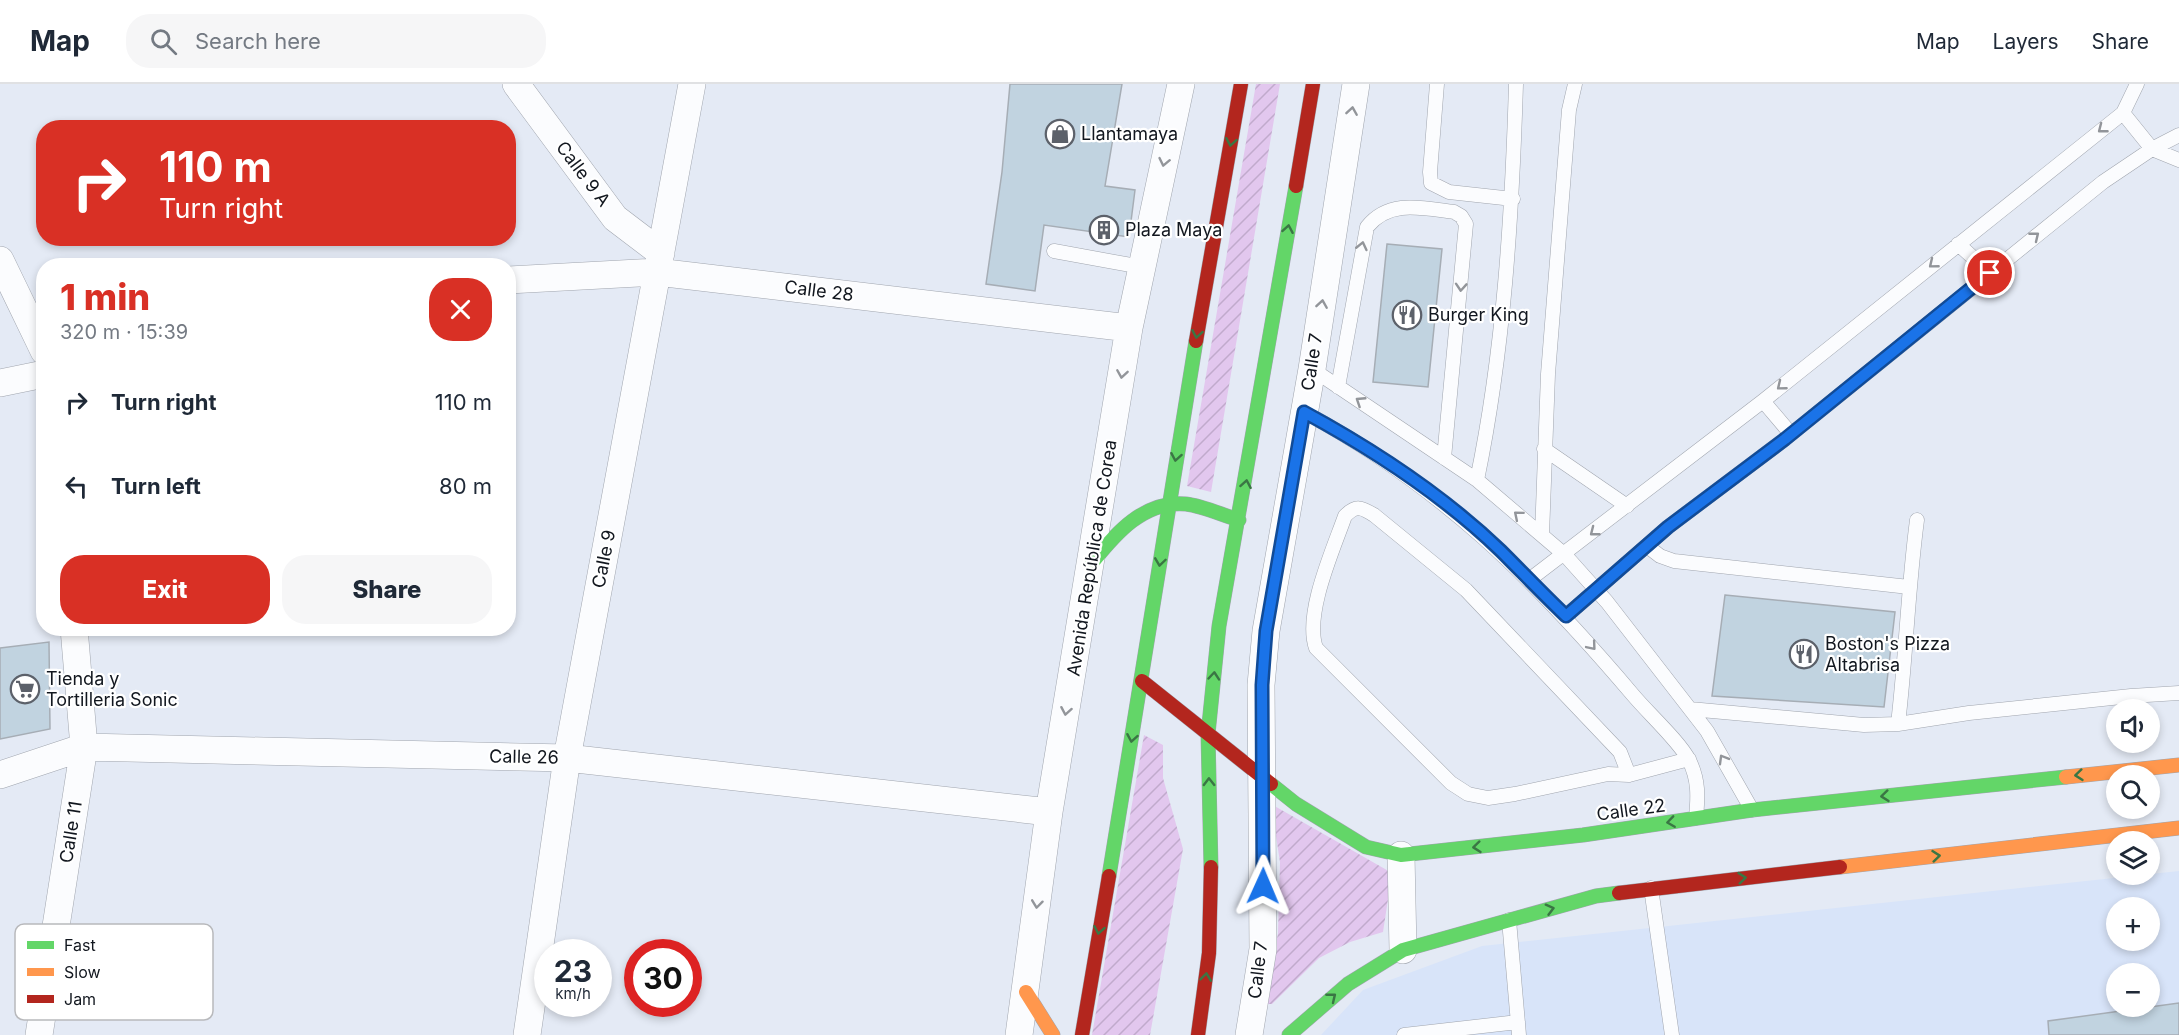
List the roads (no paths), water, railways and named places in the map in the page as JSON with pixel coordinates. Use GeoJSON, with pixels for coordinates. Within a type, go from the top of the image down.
{"type":"FeatureCollection","features":[{"type":"Feature","properties":{"kind":"main road"},"geometry":{"type":"LineString","coordinates":[[1082,1035],[1142,681],[1168,504],[1241,84]]}},
{"type":"Feature","properties":{"kind":"main road"},"geometry":{"type":"LineString","coordinates":[[1198,1035],[1209,953],[1211,858],[1208,734],[1219,626],[1313,84]]}},
{"type":"Feature","properties":{"kind":"main road"},"geometry":{"type":"LineString","coordinates":[[1092,563],[1119,529],[1132,520],[1168,504],[1187,504],[1239,520]]}},
{"type":"Feature","properties":{"kind":"main road","name":"Calle 22"},"geometry":{"type":"LineString","coordinates":[[1142,681],[1296,804],[1366,847],[1401,855],[1583,835],[1752,810],[2179,765]]}},
{"type":"Feature","properties":{"kind":"main road"},"geometry":{"type":"LineString","coordinates":[[1288,1035],[1348,984],[1404,950],[1596,896],[2179,828]]}},
{"type":"Feature","properties":{"kind":"main road"},"geometry":{"type":"LineString","coordinates":[[1026,992],[1053,1035]]}},
{"type":"Feature","properties":{"kind":"street","name":"Calle 9 A"},"geometry":{"type":"LineString","coordinates":[[516,84],[615,218],[659,263]]}},
{"type":"Feature","properties":{"kind":"street","name":"Calle 9"},"geometry":{"type":"LineString","coordinates":[[527,1035],[567,758],[692,84]]}},
{"type":"Feature","properties":{"kind":"street","name":"Avenida República de Corea"},"geometry":{"type":"LineString","coordinates":[[1019,1035],[1049,812],[1092,563],[1129,328],[1180,84]]}},
{"type":"Feature","properties":{"kind":"street","name":"Calle 7"},"geometry":{"type":"LineString","coordinates":[[1249,1035],[1263,949],[1262,685],[1266,631],[1312,369],[1356,84]]}},
{"type":"Feature","properties":{"kind":"street"},"geometry":{"type":"LineString","coordinates":[[0,260],[36,334]]}},
{"type":"Feature","properties":{"kind":"street","name":"Calle 28"},"geometry":{"type":"LineString","coordinates":[[516,279],[659,263],[1129,328]]}},
{"type":"Feature","properties":{"kind":"street"},"geometry":{"type":"LineString","coordinates":[[0,383],[36,376]]}},
{"type":"Feature","properties":{"kind":"street","name":"Calle 11"},"geometry":{"type":"LineString","coordinates":[[56,924],[84,747],[75,636]]}},
{"type":"Feature","properties":{"kind":"street","name":"Calle 26"},"geometry":{"type":"LineString","coordinates":[[0,775],[84,747],[567,758],[1049,812]]}},
{"type":"Feature","properties":{"kind":"street"},"geometry":{"type":"LineString","coordinates":[[1401,855],[1404,950]]}},
{"type":"Feature","properties":{"kind":"street","name":"Calle 11"},"geometry":{"type":"LineString","coordinates":[[39,1035],[41,1020]]}},
{"type":"Feature","properties":{"kind":"lane"},"geometry":{"type":"LineString","coordinates":[[1437,84],[1431,183],[1449,192],[1513,199]]}},
{"type":"Feature","properties":{"kind":"lane"},"geometry":{"type":"LineString","coordinates":[[1477,480],[1491,409],[1513,199],[1516,84]]}},
{"type":"Feature","properties":{"kind":"lane"},"geometry":{"type":"LineString","coordinates":[[1542,535],[1544,448],[1567,133],[1575,84]]}},
{"type":"Feature","properties":{"kind":"lane"},"geometry":{"type":"LineString","coordinates":[[1528,580],[1565,555],[1762,401],[2123,113],[2137,84]]}},
{"type":"Feature","properties":{"kind":"lane"},"geometry":{"type":"LineString","coordinates":[[2123,113],[2152,149],[2179,160]]}},
{"type":"Feature","properties":{"kind":"lane"},"geometry":{"type":"LineString","coordinates":[[1566,616],[1647,546],[1791,434],[2103,182],[2152,149],[2179,135]]}},
{"type":"Feature","properties":{"kind":"lane"},"geometry":{"type":"LineString","coordinates":[[1338,387],[1367,227],[1376,216],[1392,208],[1454,212],[1461,216],[1466,224],[1444,458]]}},
{"type":"Feature","properties":{"kind":"lane"},"geometry":{"type":"LineString","coordinates":[[1958,244],[1990,273]]}},
{"type":"Feature","properties":{"kind":"lane"},"geometry":{"type":"LineString","coordinates":[[1054,251],[1142,267]]}},
{"type":"Feature","properties":{"kind":"lane"},"geometry":{"type":"LineString","coordinates":[[1312,369],[1477,480],[1565,555],[1596,589],[1707,731],[1752,810]]}},
{"type":"Feature","properties":{"kind":"lane"},"geometry":{"type":"LineString","coordinates":[[1762,401],[1791,434]]}},
{"type":"Feature","properties":{"kind":"lane"},"geometry":{"type":"LineString","coordinates":[[1304,412],[1354,439],[1436,495],[1500,551],[1566,616],[1689,759],[1699,789],[1695,818]]}},
{"type":"Feature","properties":{"kind":"lane"},"geometry":{"type":"LineString","coordinates":[[1544,448],[1627,506]]}},
{"type":"Feature","properties":{"kind":"lane"},"geometry":{"type":"LineString","coordinates":[[1629,776],[1620,752],[1466,590],[1361,507],[1353,508],[1345,516],[1314,616],[1312,635],[1316,648],[1451,783],[1468,794],[1488,798],[1608,774],[1629,776],[1689,759]]}},
{"type":"Feature","properties":{"kind":"lane"},"geometry":{"type":"LineString","coordinates":[[1898,724],[1906,651],[1908,587],[1917,520]]}},
{"type":"Feature","properties":{"kind":"lane"},"geometry":{"type":"LineString","coordinates":[[1647,546],[1660,556],[1674,561],[1908,587]]}},
{"type":"Feature","properties":{"kind":"lane"},"geometry":{"type":"LineString","coordinates":[[1690,709],[1864,725],[1898,724],[2004,709],[2179,693]]}},
{"type":"Feature","properties":{"kind":"lane"},"geometry":{"type":"LineString","coordinates":[[1651,888],[1672,1035]]}},
{"type":"Feature","properties":{"kind":"lane"},"geometry":{"type":"LineString","coordinates":[[1404,1035],[1518,1029],[1509,920]]}},
{"type":"Feature","properties":{"kind":"place","name":"Llantamaya"},"geometry":{"type":"Point","coordinates":[1060,134]}},
{"type":"Feature","properties":{"kind":"place","name":"Plaza Maya"},"geometry":{"type":"Point","coordinates":[1104,230]}},
{"type":"Feature","properties":{"kind":"place","name":"Burger King"},"geometry":{"type":"Point","coordinates":[1407,315]}},
{"type":"Feature","properties":{"kind":"place","name":"Boston's Pizza Altabrisa"},"geometry":{"type":"Point","coordinates":[1804,654]}},
{"type":"Feature","properties":{"kind":"place","name":"Tienda y Tortilleria Sonic"},"geometry":{"type":"Point","coordinates":[25,689]}}]}
